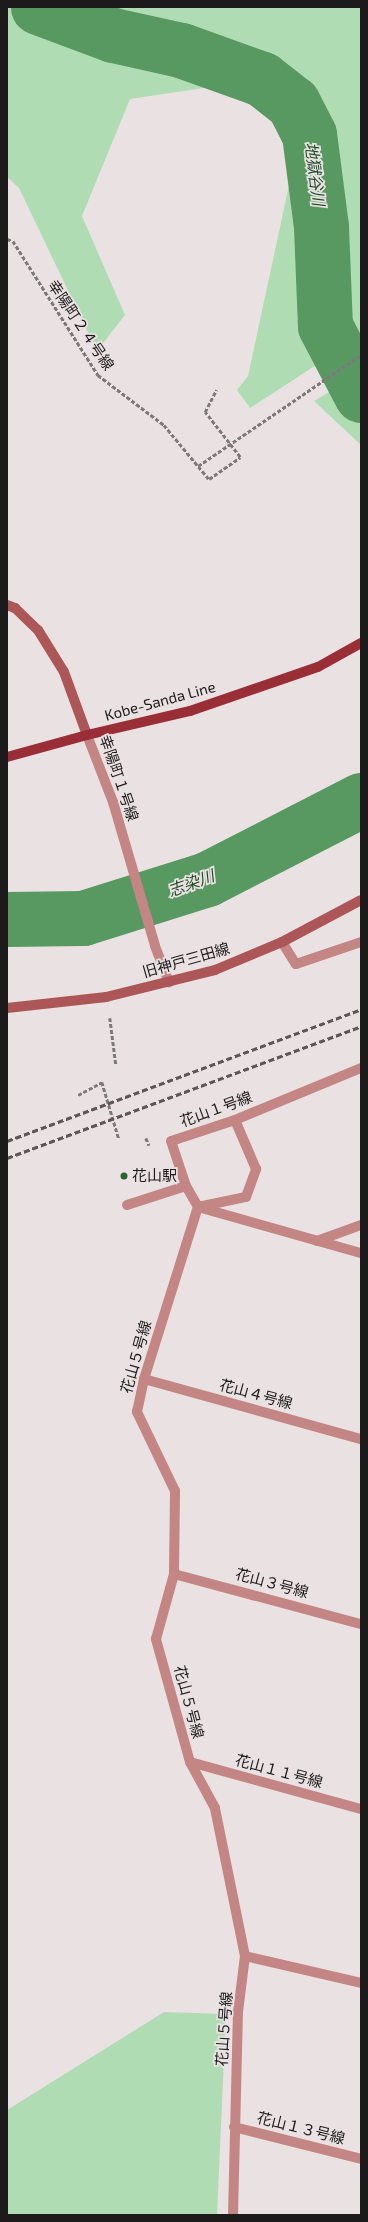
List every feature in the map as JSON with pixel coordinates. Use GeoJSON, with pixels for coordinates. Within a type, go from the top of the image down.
{"type":"FeatureCollection","features":[{"type":"Feature","properties":{"kind":"main road","name":"Kobe-Sanda Line"},"geometry":{"type":"LineString","coordinates":[[7,758],[88,734],[190,711],[318,667],[361,643]]}},
{"type":"Feature","properties":{"kind":"street","name":"幸陽町１号線"},"geometry":{"type":"LineString","coordinates":[[7,605],[15,608],[38,630],[64,672],[113,802],[155,946],[169,982]]}},
{"type":"Feature","properties":{"kind":"street","name":"旧神戸三田線"},"geometry":{"type":"LineString","coordinates":[[7,1008],[106,997],[215,970],[282,942],[361,900]]}},
{"type":"Feature","properties":{"kind":"street"},"geometry":{"type":"LineString","coordinates":[[282,942],[296,964],[361,942]]}},
{"type":"Feature","properties":{"kind":"street","name":"花山１号線"},"geometry":{"type":"LineString","coordinates":[[198,1207],[186,1186],[171,1141],[235,1120],[361,1068]]}},
{"type":"Feature","properties":{"kind":"street"},"geometry":{"type":"LineString","coordinates":[[198,1207],[246,1197],[256,1169],[235,1120]]}},
{"type":"Feature","properties":{"kind":"street"},"geometry":{"type":"LineString","coordinates":[[127,1205],[186,1186]]}},
{"type":"Feature","properties":{"kind":"street"},"geometry":{"type":"LineString","coordinates":[[198,1207],[361,1253]]}},
{"type":"Feature","properties":{"kind":"street","name":"花山５号線"},"geometry":{"type":"LineString","coordinates":[[198,1207],[144,1379],[137,1412],[175,1491],[174,1574],[156,1639],[190,1762],[214,1808],[245,1956],[238,2012],[233,2215]]}},
{"type":"Feature","properties":{"kind":"street"},"geometry":{"type":"LineString","coordinates":[[317,1241],[361,1225]]}},
{"type":"Feature","properties":{"kind":"street","name":"花山４号線"},"geometry":{"type":"LineString","coordinates":[[144,1379],[361,1439]]}},
{"type":"Feature","properties":{"kind":"street","name":"花山３号線"},"geometry":{"type":"LineString","coordinates":[[174,1574],[361,1624]]}},
{"type":"Feature","properties":{"kind":"street","name":"花山１１号線"},"geometry":{"type":"LineString","coordinates":[[190,1762],[361,1809]]}},
{"type":"Feature","properties":{"kind":"street"},"geometry":{"type":"LineString","coordinates":[[245,1956],[361,1983]]}},
{"type":"Feature","properties":{"kind":"street","name":"花山１３号線"},"geometry":{"type":"LineString","coordinates":[[234,2127],[361,2159]]}},
{"type":"Feature","properties":{"kind":"path","name":"幸陽町２４号線"},"geometry":{"type":"LineString","coordinates":[[7,238],[13,241],[98,375],[164,425],[209,479],[240,457],[205,412],[216,390]]}},
{"type":"Feature","properties":{"kind":"path"},"geometry":{"type":"LineString","coordinates":[[198,466],[361,355]]}},
{"type":"Feature","properties":{"kind":"path"},"geometry":{"type":"LineString","coordinates":[[106,997],[116,1065]]}},
{"type":"Feature","properties":{"kind":"path"},"geometry":{"type":"LineString","coordinates":[[78,1095],[102,1082],[119,1139]]}},
{"type":"Feature","properties":{"kind":"green space"},"geometry":{"type":"Polygon","coordinates":[[[7,7],[361,7],[361,336],[250,408],[237,390],[248,376],[291,176],[285,124],[217,86],[130,99],[82,216],[125,315],[97,351],[19,188],[7,177],[7,7]]]}},
{"type":"Feature","properties":{"kind":"green space"},"geometry":{"type":"Polygon","coordinates":[[[361,373],[361,445],[314,401],[361,373]]]}},
{"type":"Feature","properties":{"kind":"green space"},"geometry":{"type":"Polygon","coordinates":[[[164,2012],[226,2014],[217,2215],[7,2215],[7,2110],[164,2012]]]}},
{"type":"Feature","properties":{"kind":"waterway","name":"地獄谷川"},"geometry":{"type":"LineString","coordinates":[[38,7],[113,35],[181,50],[262,79],[293,103],[309,134],[321,227],[325,326],[361,395]]}},
{"type":"Feature","properties":{"kind":"waterway","name":"志染川"},"geometry":{"type":"LineString","coordinates":[[7,919],[83,918],[207,879],[361,800]]}},
{"type":"Feature","properties":{"kind":"railway"},"geometry":{"type":"LineString","coordinates":[[7,1141],[361,1009]]}},
{"type":"Feature","properties":{"kind":"railway"},"geometry":{"type":"LineString","coordinates":[[7,1158],[361,1026]]}},
{"type":"Feature","properties":{"kind":"place","name":"花山駅"},"geometry":{"type":"Point","coordinates":[124,1176]}}]}
